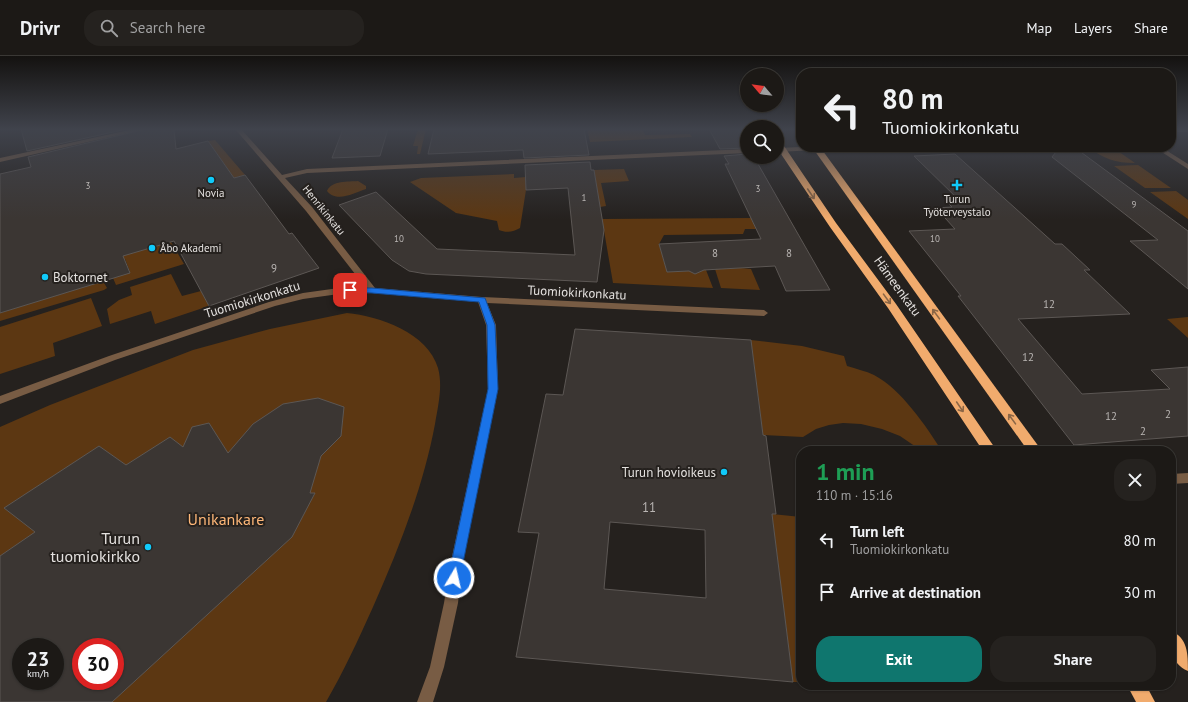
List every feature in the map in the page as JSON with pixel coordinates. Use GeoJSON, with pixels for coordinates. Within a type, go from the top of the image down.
{"type":"FeatureCollection","features":[{"type":"Feature","properties":{"kind":"highway","name":"Hämeenkatu"},"geometry":{"type":"LineString","coordinates":[[787,159],[892,306],[987,446]]}},
{"type":"Feature","properties":{"kind":"highway","name":"Hämeenkatu"},"geometry":{"type":"LineString","coordinates":[[824,159],[1031,446]]}},
{"type":"Feature","properties":{"kind":"highway"},"geometry":{"type":"LineString","coordinates":[[1176,646],[1188,662]]}},
{"type":"Feature","properties":{"kind":"highway"},"geometry":{"type":"LineString","coordinates":[[1139,690],[1146,702]]}},
{"type":"Feature","properties":{"kind":"street","name":"Henrikinkatu"},"geometry":{"type":"LineString","coordinates":[[266,159],[309,209],[372,290]]}},
{"type":"Feature","properties":{"kind":"street"},"geometry":{"type":"LineString","coordinates":[[282,177],[307,171],[568,159]]}},
{"type":"Feature","properties":{"kind":"street"},"geometry":{"type":"LineString","coordinates":[[1176,159],[1188,167]]}},
{"type":"Feature","properties":{"kind":"street","name":"Tuomiokirkonkatu"},"geometry":{"type":"LineString","coordinates":[[0,400],[112,358],[272,304],[339,291],[372,290],[482,300],[764,313]]}},
{"type":"Feature","properties":{"kind":"street"},"geometry":{"type":"LineString","coordinates":[[426,702],[437,667],[451,603],[456,566],[493,389],[491,325],[482,300]]}},
{"type":"Feature","properties":{"kind":"street"},"geometry":{"type":"LineString","coordinates":[[1176,479],[1188,478]]}},
{"type":"Feature","properties":{"kind":"green space"},"geometry":{"type":"Polygon","coordinates":[[[221,159],[231,159],[245,175],[234,178],[221,159]]]}},
{"type":"Feature","properties":{"kind":"green space"},"geometry":{"type":"Polygon","coordinates":[[[1108,159],[1129,159],[1135,163],[1121,162],[1108,159]]]}},
{"type":"Feature","properties":{"kind":"green space"},"geometry":{"type":"Polygon","coordinates":[[[1138,165],[1171,188],[1145,188],[1114,166],[1138,165]]]}},
{"type":"Feature","properties":{"kind":"green space"},"geometry":{"type":"Polygon","coordinates":[[[624,169],[629,181],[601,183],[606,206],[600,207],[594,170],[624,169]]]}},
{"type":"Feature","properties":{"kind":"green space"},"geometry":{"type":"Polygon","coordinates":[[[514,174],[514,178],[526,177],[526,190],[520,228],[510,232],[499,230],[497,221],[456,213],[410,182],[421,178],[514,174]]]}},
{"type":"Feature","properties":{"kind":"green space"},"geometry":{"type":"Polygon","coordinates":[[[358,181],[366,186],[366,189],[341,197],[331,195],[327,191],[329,187],[336,183],[358,181]]]}},
{"type":"Feature","properties":{"kind":"green space"},"geometry":{"type":"Polygon","coordinates":[[[1176,191],[1188,200],[1188,219],[1150,192],[1176,191]]]}},
{"type":"Feature","properties":{"kind":"green space"},"geometry":{"type":"Polygon","coordinates":[[[751,218],[756,229],[745,229],[743,234],[664,235],[659,244],[667,272],[706,270],[713,288],[613,283],[602,219],[751,218]]]}},
{"type":"Feature","properties":{"kind":"green space"},"geometry":{"type":"Polygon","coordinates":[[[171,242],[184,264],[116,285],[113,278],[130,272],[125,259],[123,260],[121,256],[171,242]]]}},
{"type":"Feature","properties":{"kind":"green space"},"geometry":{"type":"Polygon","coordinates":[[[715,269],[751,269],[760,290],[721,288],[715,269]]]}},
{"type":"Feature","properties":{"kind":"green space"},"geometry":{"type":"Polygon","coordinates":[[[171,274],[182,296],[201,291],[209,306],[155,324],[151,311],[110,324],[107,309],[119,300],[132,295],[130,287],[171,274]]]}},
{"type":"Feature","properties":{"kind":"green space"},"geometry":{"type":"Polygon","coordinates":[[[103,281],[107,288],[104,290],[0,321],[0,313],[103,281]]]}},
{"type":"Feature","properties":{"kind":"green space"},"geometry":{"type":"Polygon","coordinates":[[[91,298],[102,326],[53,343],[55,356],[0,374],[0,327],[91,298]]]}},
{"type":"Feature","properties":{"kind":"green space","name":"Unikankare"},"geometry":{"type":"Polygon","coordinates":[[[347,313],[373,318],[401,328],[424,345],[433,356],[438,368],[440,382],[439,403],[430,448],[417,494],[392,563],[373,607],[345,667],[326,702],[0,702],[0,427],[50,405],[193,350],[270,329],[347,313]]]}},
{"type":"Feature","properties":{"kind":"green space"},"geometry":{"type":"Polygon","coordinates":[[[1188,317],[1188,338],[1167,319],[1188,317]]]}},
{"type":"Feature","properties":{"kind":"green space"},"geometry":{"type":"Polygon","coordinates":[[[751,340],[802,346],[844,356],[847,366],[874,375],[894,389],[921,420],[938,446],[915,446],[900,436],[882,429],[861,424],[843,423],[829,425],[816,429],[803,437],[763,435],[751,340]]]}},
{"type":"Feature","properties":{"kind":"green space"},"geometry":{"type":"Polygon","coordinates":[[[772,514],[796,516],[796,682],[793,682],[772,514]]]}},
{"type":"Feature","properties":{"kind":"building","name":"Åbo Akademi"},"geometry":{"type":"Polygon","coordinates":[[[29,159],[221,159],[234,178],[245,175],[289,234],[292,233],[319,268],[209,306],[174,241],[123,256],[130,273],[0,313],[0,174],[31,167],[29,159]]]}},
{"type":"Feature","properties":{"kind":"building"},"geometry":{"type":"Polygon","coordinates":[[[726,159],[740,159],[740,164],[758,164],[830,290],[786,291],[775,266],[704,270],[695,274],[689,271],[667,272],[659,244],[761,239],[725,164],[729,164],[726,159]]]}},
{"type":"Feature","properties":{"kind":"building"},"geometry":{"type":"Polygon","coordinates":[[[917,159],[961,159],[1055,244],[1062,244],[1090,270],[1084,270],[1130,314],[1018,319],[1082,394],[1170,389],[1151,370],[1188,367],[1188,436],[1074,445],[958,296],[961,296],[909,231],[955,229],[936,208],[952,207],[949,204],[962,203],[917,159]]]}},
{"type":"Feature","properties":{"kind":"building"},"geometry":{"type":"Polygon","coordinates":[[[1055,159],[1090,159],[1188,231],[1188,289],[1130,241],[1158,240],[1055,159]]]}},
{"type":"Feature","properties":{"kind":"building"},"geometry":{"type":"Polygon","coordinates":[[[590,162],[591,170],[594,170],[604,230],[597,282],[426,274],[409,271],[392,260],[339,205],[376,192],[437,249],[575,255],[568,188],[526,190],[525,165],[590,162]]]}},
{"type":"Feature","properties":{"kind":"building"},"geometry":{"type":"Polygon","coordinates":[[[575,329],[751,340],[763,435],[766,436],[776,514],[772,514],[793,682],[516,657],[539,533],[518,532],[546,394],[563,395],[575,329]],[[610,522],[604,589],[706,598],[705,530],[610,522]]]}},
{"type":"Feature","properties":{"kind":"building","name":"Turun tuomiokirkko"},"geometry":{"type":"Polygon","coordinates":[[[318,398],[344,407],[341,436],[321,456],[310,493],[315,493],[292,537],[112,702],[0,702],[0,556],[35,532],[4,508],[99,446],[126,465],[170,437],[183,447],[192,427],[209,423],[228,453],[253,424],[283,404],[318,398]]]}},
{"type":"Feature","properties":{"kind":"place","name":"Novia"},"geometry":{"type":"Point","coordinates":[211,180]}},
{"type":"Feature","properties":{"kind":"place","name":"Turun Työterveystalo"},"geometry":{"type":"Point","coordinates":[957,185]}},
{"type":"Feature","properties":{"kind":"place","name":"Åbo Akademi"},"geometry":{"type":"Point","coordinates":[152,248]}},
{"type":"Feature","properties":{"kind":"place","name":"Boktornet"},"geometry":{"type":"Point","coordinates":[45,277]}},
{"type":"Feature","properties":{"kind":"place","name":"Turun hovioikeus"},"geometry":{"type":"Point","coordinates":[724,472]}},
{"type":"Feature","properties":{"kind":"place","name":"Turun tuomiokirkko"},"geometry":{"type":"Point","coordinates":[148,547]}},
{"type":"Feature","properties":{"kind":"route"},"geometry":{"type":"LineString","coordinates":[[350,290],[372,290],[444,298],[482,300],[491,325],[493,389],[454,578]]}}]}
